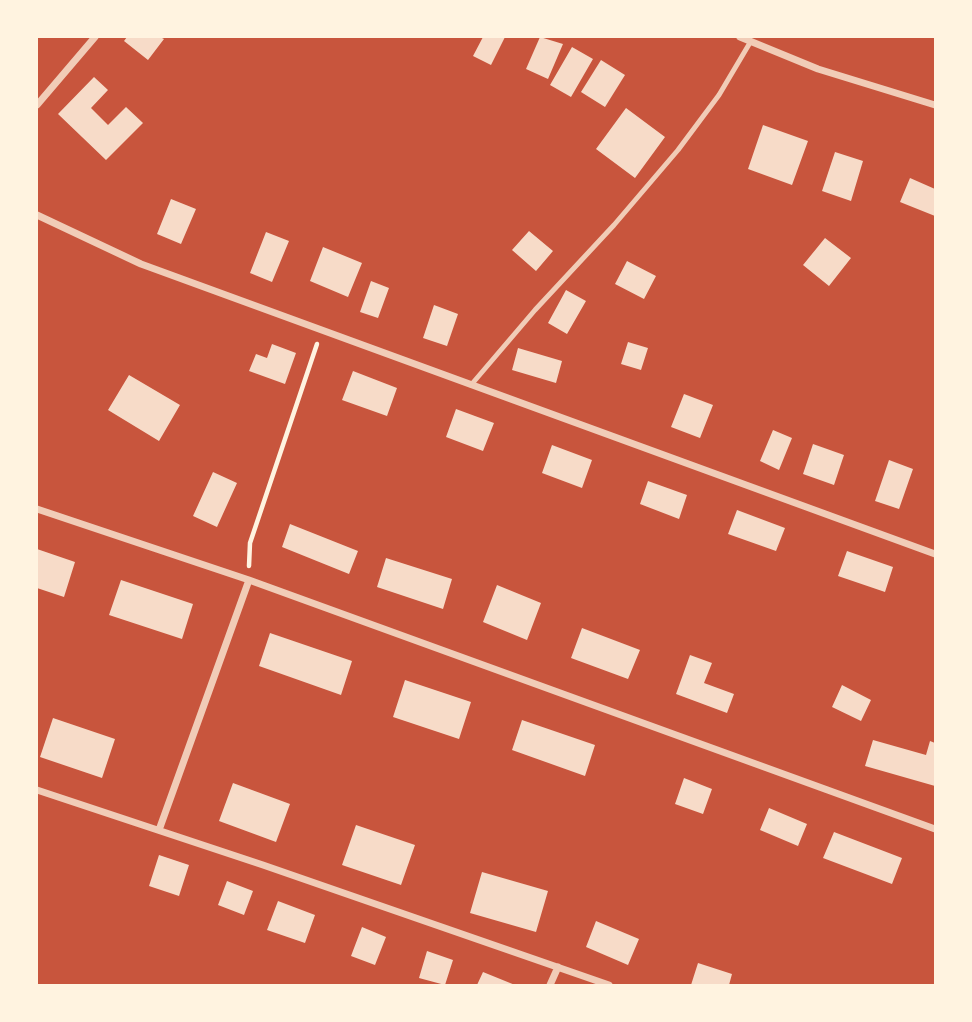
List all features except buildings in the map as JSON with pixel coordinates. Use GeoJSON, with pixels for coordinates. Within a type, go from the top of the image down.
{"type":"FeatureCollection","features":[{"type":"Feature","properties":{"kind":"street"},"geometry":{"type":"LineString","coordinates":[[37,105],[95,37]]}},
{"type":"Feature","properties":{"kind":"street"},"geometry":{"type":"LineString","coordinates":[[740,37],[818,69],[935,105]]}},
{"type":"Feature","properties":{"kind":"street"},"geometry":{"type":"LineString","coordinates":[[37,215],[141,264],[935,554]]}},
{"type":"Feature","properties":{"kind":"street"},"geometry":{"type":"LineString","coordinates":[[37,509],[249,580],[935,828]]}},
{"type":"Feature","properties":{"kind":"street"},"geometry":{"type":"LineString","coordinates":[[159,830],[249,580]]}},
{"type":"Feature","properties":{"kind":"street"},"geometry":{"type":"LineString","coordinates":[[37,790],[609,985]]}},
{"type":"Feature","properties":{"kind":"street"},"geometry":{"type":"LineString","coordinates":[[550,985],[558,967]]}},
{"type":"Feature","properties":{"kind":"lane"},"geometry":{"type":"LineString","coordinates":[[471,385],[678,149],[719,94],[751,41]]}},
{"type":"Feature","properties":{"kind":"path"},"geometry":{"type":"LineString","coordinates":[[249,580],[250,543],[321,330]]}}]}
